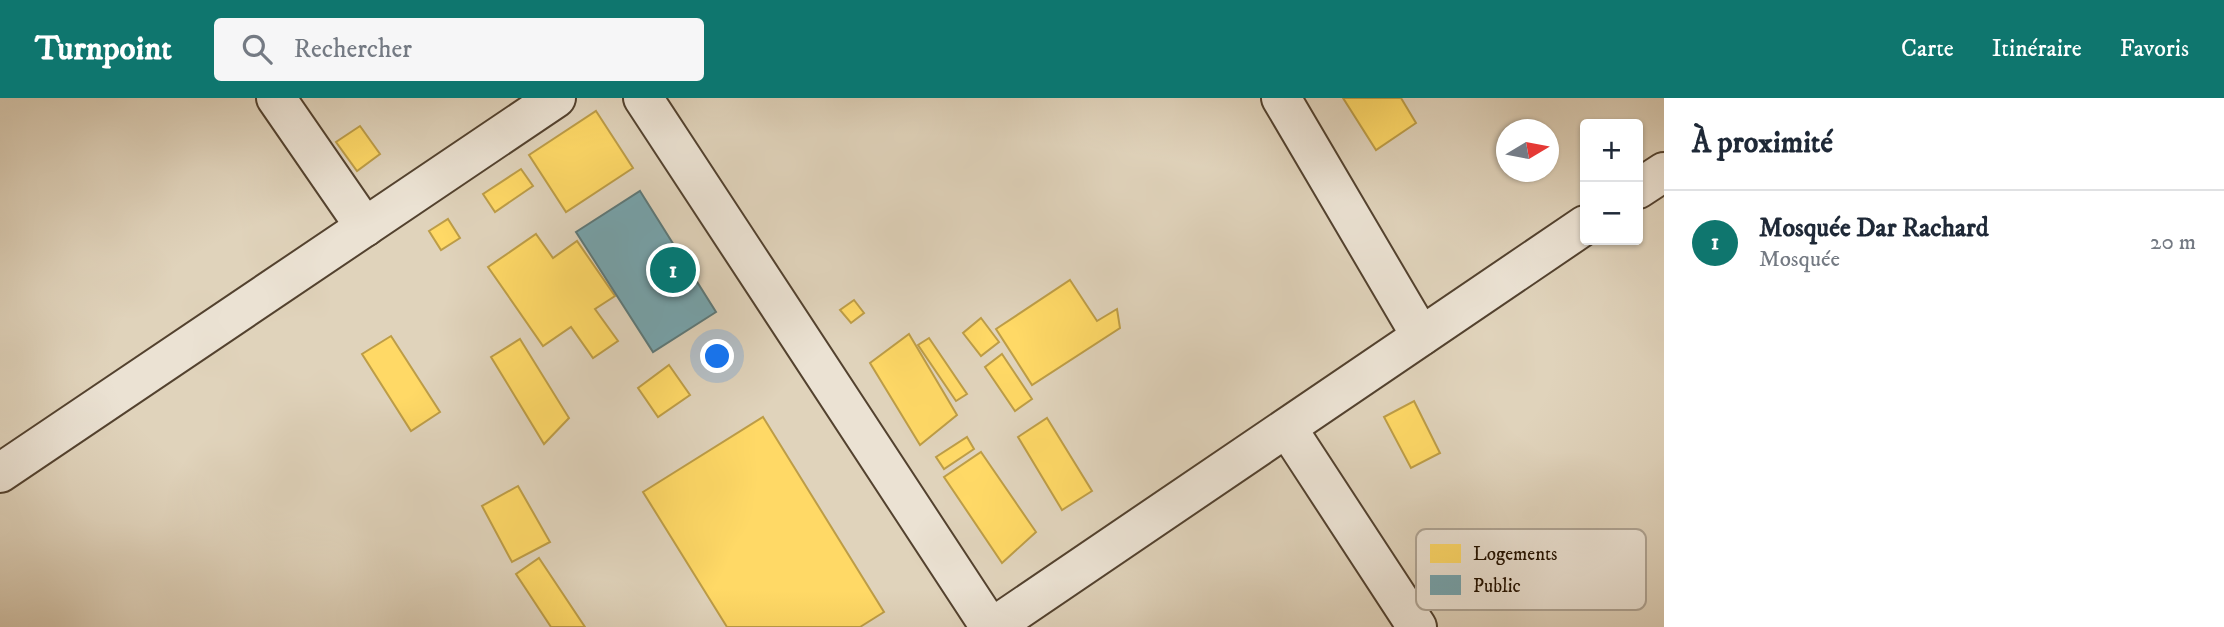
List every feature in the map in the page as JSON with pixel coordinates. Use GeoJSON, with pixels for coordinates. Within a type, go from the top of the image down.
{"type":"FeatureCollection","features":[{"type":"Feature","properties":{"kind":"street"},"geometry":{"type":"LineString","coordinates":[[276,98],[365,227]]}},
{"type":"Feature","properties":{"kind":"street"},"geometry":{"type":"LineString","coordinates":[[0,473],[556,98]]}},
{"type":"Feature","properties":{"kind":"street"},"geometry":{"type":"LineString","coordinates":[[643,98],[992,627],[1580,228]]}},
{"type":"Feature","properties":{"kind":"street"},"geometry":{"type":"LineString","coordinates":[[1281,98],[1421,336]]}},
{"type":"Feature","properties":{"kind":"street"},"geometry":{"type":"LineString","coordinates":[[1643,186],[1664,172]]}},
{"type":"Feature","properties":{"kind":"street"},"geometry":{"type":"LineString","coordinates":[[1287,428],[1417,627]]}},
{"type":"Feature","properties":{"kind":"building: Logements"},"geometry":{"type":"Polygon","coordinates":[[[1343,98],[1401,98],[1416,123],[1376,150],[1343,98]]]}},
{"type":"Feature","properties":{"kind":"building: Logements"},"geometry":{"type":"Polygon","coordinates":[[[596,111],[633,168],[566,212],[529,155],[596,111]]]}},
{"type":"Feature","properties":{"kind":"building: Logements"},"geometry":{"type":"Polygon","coordinates":[[[360,126],[380,154],[357,171],[336,142],[360,126]]]}},
{"type":"Feature","properties":{"kind":"building: Logements"},"geometry":{"type":"Polygon","coordinates":[[[521,169],[533,186],[495,212],[483,194],[521,169]]]}},
{"type":"Feature","properties":{"kind":"building: Logements"},"geometry":{"type":"Polygon","coordinates":[[[448,219],[460,238],[441,250],[429,231],[448,219]]]}},
{"type":"Feature","properties":{"kind":"building: Logements"},"geometry":{"type":"Polygon","coordinates":[[[536,234],[553,258],[577,241],[615,296],[595,309],[618,341],[593,358],[571,327],[543,346],[488,267],[536,234]]]}},
{"type":"Feature","properties":{"kind":"building: Logements"},"geometry":{"type":"Polygon","coordinates":[[[1070,280],[1097,321],[1117,309],[1120,328],[1032,385],[996,329],[1070,280]]]}},
{"type":"Feature","properties":{"kind":"building: Logements"},"geometry":{"type":"Polygon","coordinates":[[[854,300],[864,313],[851,323],[840,310],[854,300]]]}},
{"type":"Feature","properties":{"kind":"building: Logements"},"geometry":{"type":"Polygon","coordinates":[[[981,318],[999,342],[981,356],[963,333],[981,318]]]}},
{"type":"Feature","properties":{"kind":"building: Logements"},"geometry":{"type":"Polygon","coordinates":[[[909,334],[957,415],[920,445],[870,363],[909,334]]]}},
{"type":"Feature","properties":{"kind":"building: Logements"},"geometry":{"type":"Polygon","coordinates":[[[391,336],[440,412],[411,431],[362,354],[391,336]]]}},
{"type":"Feature","properties":{"kind":"building: Logements"},"geometry":{"type":"Polygon","coordinates":[[[929,338],[967,394],[956,401],[918,345],[929,338]]]}},
{"type":"Feature","properties":{"kind":"building: Logements"},"geometry":{"type":"Polygon","coordinates":[[[520,339],[569,418],[544,444],[491,357],[520,339]]]}},
{"type":"Feature","properties":{"kind":"building: Logements"},"geometry":{"type":"Polygon","coordinates":[[[1002,354],[1032,399],[1015,411],[985,367],[1002,354]]]}},
{"type":"Feature","properties":{"kind":"building: Logements"},"geometry":{"type":"Polygon","coordinates":[[[669,365],[690,395],[658,417],[638,388],[669,365]]]}},
{"type":"Feature","properties":{"kind":"building: Logements"},"geometry":{"type":"Polygon","coordinates":[[[1414,401],[1440,453],[1411,468],[1384,417],[1414,401]]]}},
{"type":"Feature","properties":{"kind":"building: Logements"},"geometry":{"type":"Polygon","coordinates":[[[763,417],[884,612],[860,627],[727,627],[643,492],[763,417]]]}},
{"type":"Feature","properties":{"kind":"building: Logements"},"geometry":{"type":"Polygon","coordinates":[[[1047,418],[1092,491],[1062,510],[1018,437],[1047,418]]]}},
{"type":"Feature","properties":{"kind":"building: Logements"},"geometry":{"type":"Polygon","coordinates":[[[967,437],[974,449],[944,469],[936,457],[967,437]]]}},
{"type":"Feature","properties":{"kind":"building: Logements"},"geometry":{"type":"Polygon","coordinates":[[[981,452],[1036,532],[1002,563],[944,477],[981,452]]]}},
{"type":"Feature","properties":{"kind":"building: Logements"},"geometry":{"type":"Polygon","coordinates":[[[518,486],[550,542],[512,562],[482,506],[518,486]]]}},
{"type":"Feature","properties":{"kind":"building: Logements"},"geometry":{"type":"Polygon","coordinates":[[[539,558],[585,627],[551,627],[516,574],[539,558]]]}},
{"type":"Feature","properties":{"kind":"building: Public"},"geometry":{"type":"Polygon","coordinates":[[[640,191],[716,312],[653,352],[576,232],[640,191]]]}},
{"type":"Feature","properties":{"kind":"place","name":"Mosquée Dar Rachard"},"geometry":{"type":"Point","coordinates":[673,270]}}]}
